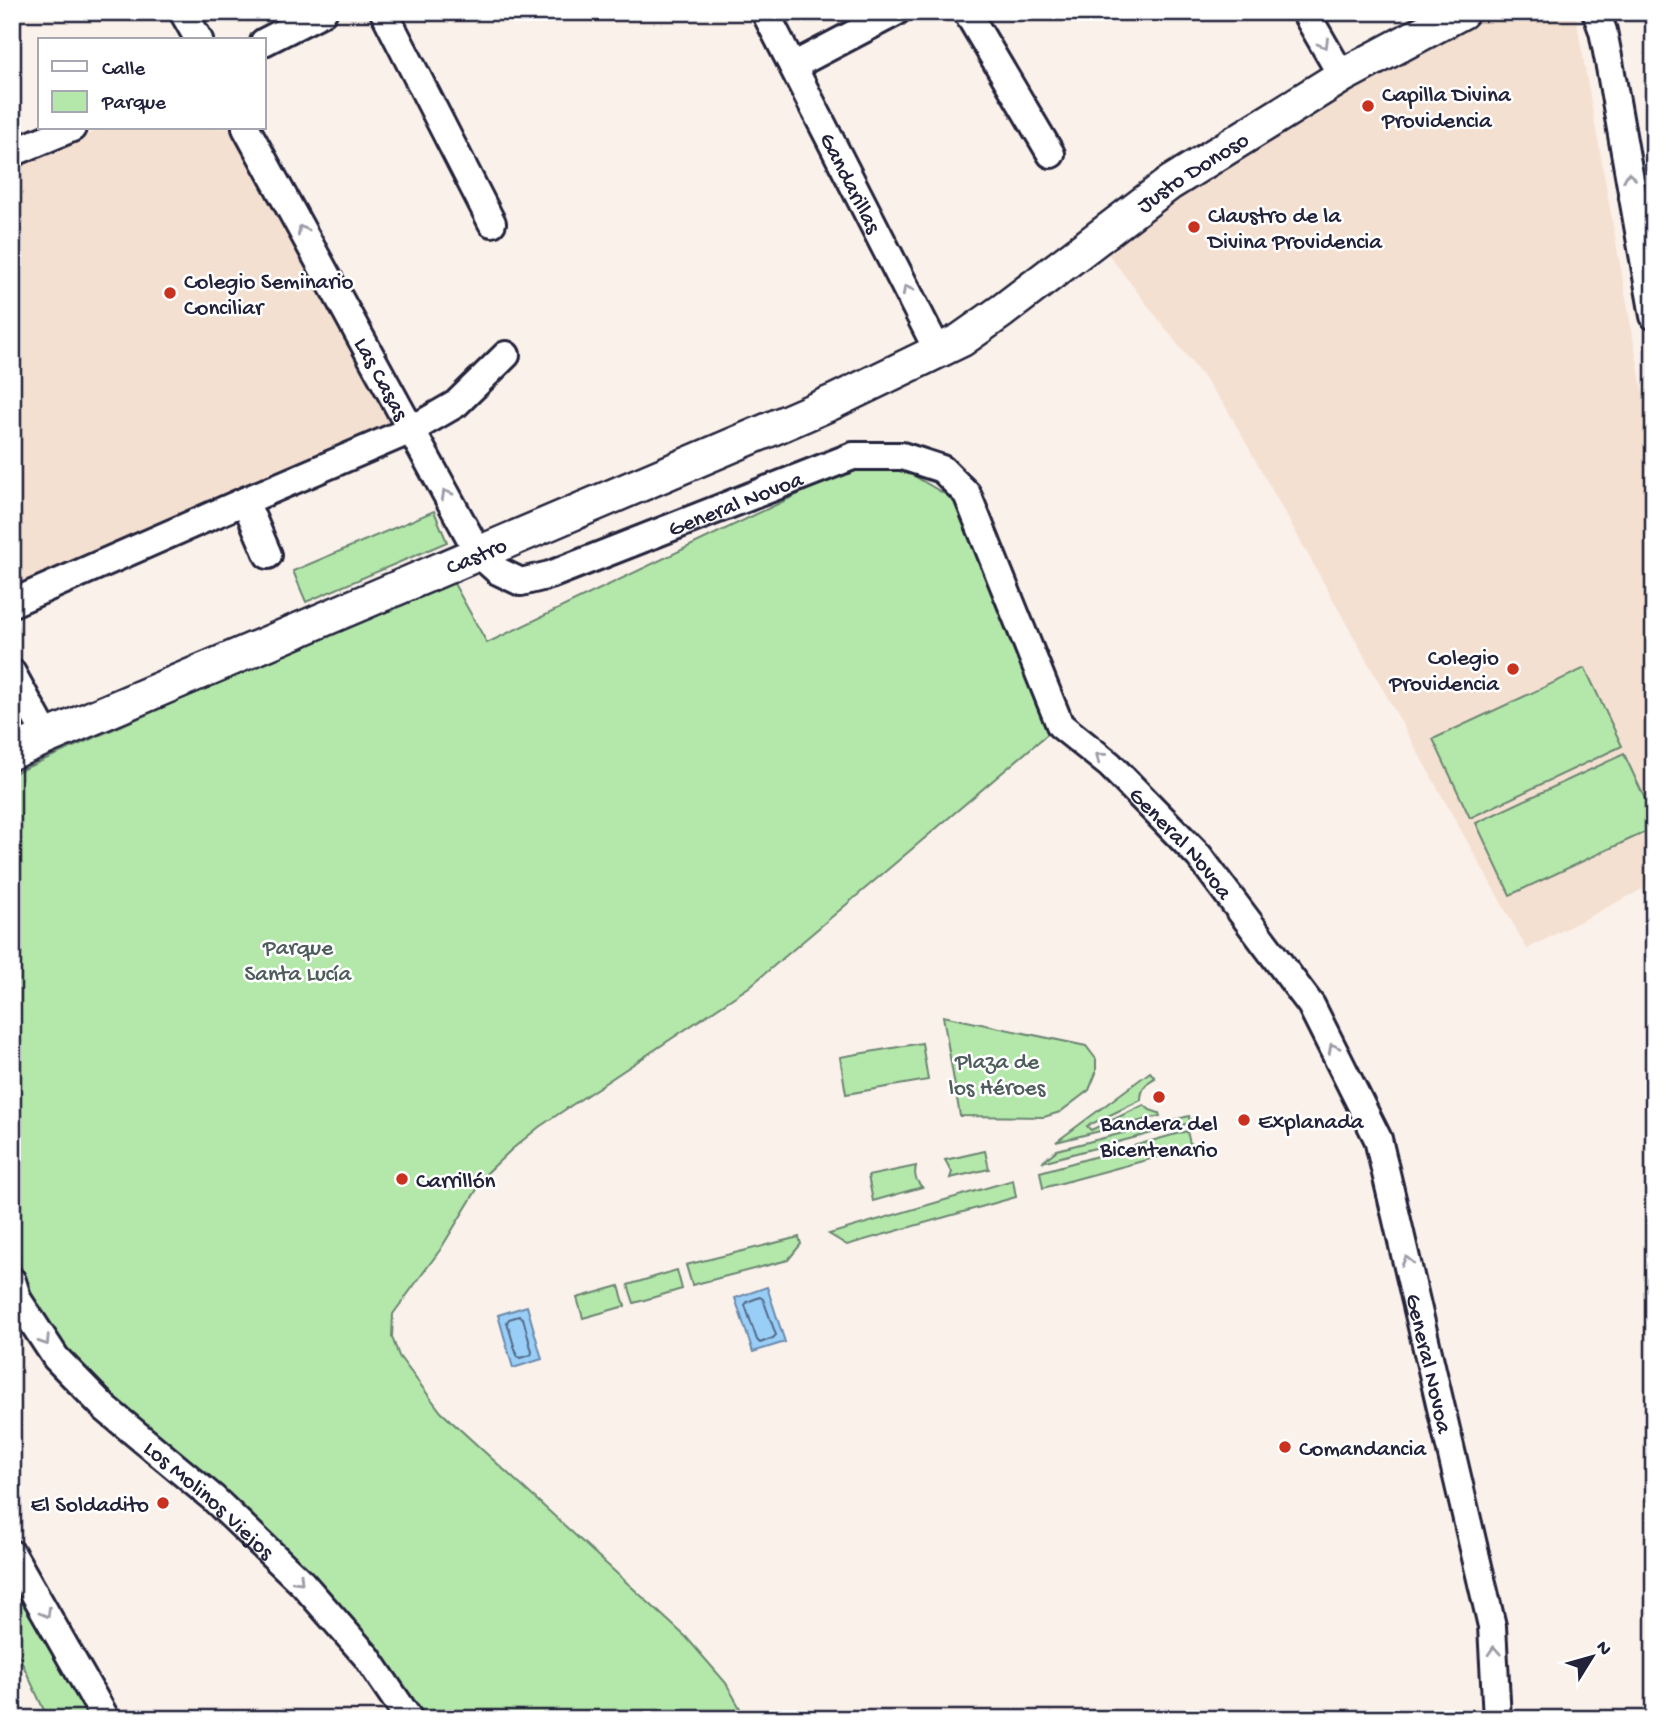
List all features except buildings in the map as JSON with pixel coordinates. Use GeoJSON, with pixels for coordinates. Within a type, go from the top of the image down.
{"type":"FeatureCollection","features":[{"type":"Feature","properties":{"kind":"main road","name":"Justo Donoso"},"geometry":{"type":"LineString","coordinates":[[938,351],[961,340],[1002,311],[1170,183],[1342,76],[1462,12]]}},
{"type":"Feature","properties":{"kind":"main road","name":"Castro"},"geometry":{"type":"LineString","coordinates":[[12,752],[822,406],[938,351]]}},
{"type":"Feature","properties":{"kind":"street"},"geometry":{"type":"LineString","coordinates":[[183,12],[198,38]]}},
{"type":"Feature","properties":{"kind":"street"},"geometry":{"type":"LineString","coordinates":[[266,41],[323,12]]}},
{"type":"Feature","properties":{"kind":"street"},"geometry":{"type":"LineString","coordinates":[[384,12],[492,223]]}},
{"type":"Feature","properties":{"kind":"street","name":"Gandarillas"},"geometry":{"type":"LineString","coordinates":[[765,12],[938,351]]}},
{"type":"Feature","properties":{"kind":"street"},"geometry":{"type":"LineString","coordinates":[[793,66],[896,12]]}},
{"type":"Feature","properties":{"kind":"street"},"geometry":{"type":"LineString","coordinates":[[967,12],[1051,154]]}},
{"type":"Feature","properties":{"kind":"street"},"geometry":{"type":"LineString","coordinates":[[1305,12],[1342,76]]}},
{"type":"Feature","properties":{"kind":"street"},"geometry":{"type":"LineString","coordinates":[[1596,12],[1610,67],[1654,316]]}},
{"type":"Feature","properties":{"kind":"street"},"geometry":{"type":"LineString","coordinates":[[12,153],[67,130]]}},
{"type":"Feature","properties":{"kind":"street","name":"Las Casas"},"geometry":{"type":"LineString","coordinates":[[247,130],[479,554]]}},
{"type":"Feature","properties":{"kind":"street"},"geometry":{"type":"LineString","coordinates":[[12,603],[411,430],[456,404],[506,355]]}},
{"type":"Feature","properties":{"kind":"street","name":"General Novoa"},"geometry":{"type":"LineString","coordinates":[[479,554],[498,571],[521,582],[550,575],[853,456],[902,456],[942,469],[967,495],[1059,725],[1110,765],[1199,856],[1311,1004],[1378,1139],[1492,1626],[1497,1719]]}},
{"type":"Feature","properties":{"kind":"street"},"geometry":{"type":"LineString","coordinates":[[245,500],[268,555]]}},
{"type":"Feature","properties":{"kind":"street"},"geometry":{"type":"LineString","coordinates":[[12,673],[47,737]]}},
{"type":"Feature","properties":{"kind":"street","name":"Los Molinos Viejos"},"geometry":{"type":"LineString","coordinates":[[12,1281],[18,1300],[56,1358],[106,1409],[213,1498],[303,1584],[367,1657],[409,1719]]}},
{"type":"Feature","properties":{"kind":"street"},"geometry":{"type":"LineString","coordinates":[[12,1554],[106,1719]]}},
{"type":"Feature","properties":{"kind":"shaded area","name":"Colegio Providencia"},"geometry":{"type":"Polygon","coordinates":[[[1486,12],[1575,12],[1654,455],[1654,883],[1527,949],[1226,407],[1105,250],[1151,213],[1357,80],[1486,12]]]}},
{"type":"Feature","properties":{"kind":"shaded area","name":"Colegio Seminario Conciliar"},"geometry":{"type":"Polygon","coordinates":[[[98,130],[234,130],[401,422],[12,591],[12,164],[98,130]]]}},
{"type":"Feature","properties":{"kind":"green space","name":"Parque Santa Lucía"},"geometry":{"type":"Polygon","coordinates":[[[855,467],[899,467],[958,502],[1050,732],[749,987],[539,1127],[511,1150],[487,1173],[440,1250],[393,1314],[392,1337],[399,1356],[441,1412],[686,1637],[726,1683],[746,1719],[425,1719],[378,1649],[312,1575],[221,1489],[115,1400],[66,1350],[30,1294],[12,1241],[12,774],[452,580],[487,643],[855,467]]]}},
{"type":"Feature","properties":{"kind":"green space"},"geometry":{"type":"Polygon","coordinates":[[[434,511],[447,542],[306,602],[293,571],[434,511]]]}},
{"type":"Feature","properties":{"kind":"green space"},"geometry":{"type":"Polygon","coordinates":[[[1585,668],[1622,746],[1470,818],[1433,739],[1585,668]]]}},
{"type":"Feature","properties":{"kind":"green space"},"geometry":{"type":"Polygon","coordinates":[[[1624,754],[1654,818],[1654,828],[1510,895],[1476,823],[1624,754]]]}},
{"type":"Feature","properties":{"kind":"green space","name":"Plaza de los Héroes"},"geometry":{"type":"Polygon","coordinates":[[[943,1016],[1086,1046],[1096,1059],[1096,1073],[1089,1090],[1060,1112],[1044,1117],[960,1116],[943,1016]]]}},
{"type":"Feature","properties":{"kind":"green space"},"geometry":{"type":"Polygon","coordinates":[[[922,1043],[928,1080],[846,1094],[840,1057],[922,1043]]]}},
{"type":"Feature","properties":{"kind":"green space"},"geometry":{"type":"Polygon","coordinates":[[[1150,1072],[1155,1078],[1144,1087],[1141,1100],[1087,1126],[1091,1130],[1144,1105],[1160,1116],[1056,1142],[1150,1072]]]}},
{"type":"Feature","properties":{"kind":"green space"},"geometry":{"type":"Polygon","coordinates":[[[1189,1116],[1190,1123],[1042,1162],[1057,1150],[1189,1116]]]}},
{"type":"Feature","properties":{"kind":"green space"},"geometry":{"type":"Polygon","coordinates":[[[1187,1131],[1191,1148],[1043,1188],[1040,1172],[1187,1131]]]}},
{"type":"Feature","properties":{"kind":"green space"},"geometry":{"type":"Polygon","coordinates":[[[985,1151],[989,1169],[950,1178],[952,1172],[945,1160],[985,1151]]]}},
{"type":"Feature","properties":{"kind":"green space"},"geometry":{"type":"Polygon","coordinates":[[[916,1166],[916,1177],[922,1187],[873,1201],[868,1176],[916,1166]]]}},
{"type":"Feature","properties":{"kind":"green space"},"geometry":{"type":"Polygon","coordinates":[[[1013,1180],[1016,1197],[847,1245],[829,1234],[1013,1180]]]}},
{"type":"Feature","properties":{"kind":"green space"},"geometry":{"type":"Polygon","coordinates":[[[799,1237],[801,1244],[788,1260],[692,1285],[686,1265],[799,1237]]]}},
{"type":"Feature","properties":{"kind":"green space"},"geometry":{"type":"Polygon","coordinates":[[[677,1270],[682,1289],[634,1303],[628,1285],[677,1270]]]}},
{"type":"Feature","properties":{"kind":"green space"},"geometry":{"type":"Polygon","coordinates":[[[619,1286],[625,1306],[583,1318],[577,1298],[619,1286]]]}},
{"type":"Feature","properties":{"kind":"green space"},"geometry":{"type":"Polygon","coordinates":[[[12,1585],[90,1719],[48,1719],[12,1641],[12,1585]]]}},
{"type":"Feature","properties":{"kind":"water"},"geometry":{"type":"Polygon","coordinates":[[[767,1287],[785,1342],[753,1352],[735,1298],[767,1287]]]}},
{"type":"Feature","properties":{"kind":"water"},"geometry":{"type":"Polygon","coordinates":[[[527,1306],[542,1359],[513,1368],[498,1315],[527,1306]]]}},
{"type":"Feature","properties":{"kind":"place","name":"Capilla Divina Providencia"},"geometry":{"type":"Point","coordinates":[1368,106]}},
{"type":"Feature","properties":{"kind":"place","name":"Claustro de la Divina Providencia"},"geometry":{"type":"Point","coordinates":[1194,227]}},
{"type":"Feature","properties":{"kind":"place","name":"Colegio Seminario Conciliar"},"geometry":{"type":"Point","coordinates":[170,293]}},
{"type":"Feature","properties":{"kind":"place","name":"Colegio Providencia"},"geometry":{"type":"Point","coordinates":[1513,669]}},
{"type":"Feature","properties":{"kind":"place","name":"Bandera del Bicentenario"},"geometry":{"type":"Point","coordinates":[1159,1097]}},
{"type":"Feature","properties":{"kind":"place","name":"Explanada"},"geometry":{"type":"Point","coordinates":[1244,1120]}},
{"type":"Feature","properties":{"kind":"place","name":"Carrillón"},"geometry":{"type":"Point","coordinates":[402,1179]}},
{"type":"Feature","properties":{"kind":"place","name":"Comandancia"},"geometry":{"type":"Point","coordinates":[1285,1447]}},
{"type":"Feature","properties":{"kind":"place","name":"El Soldadito"},"geometry":{"type":"Point","coordinates":[163,1503]}}]}
